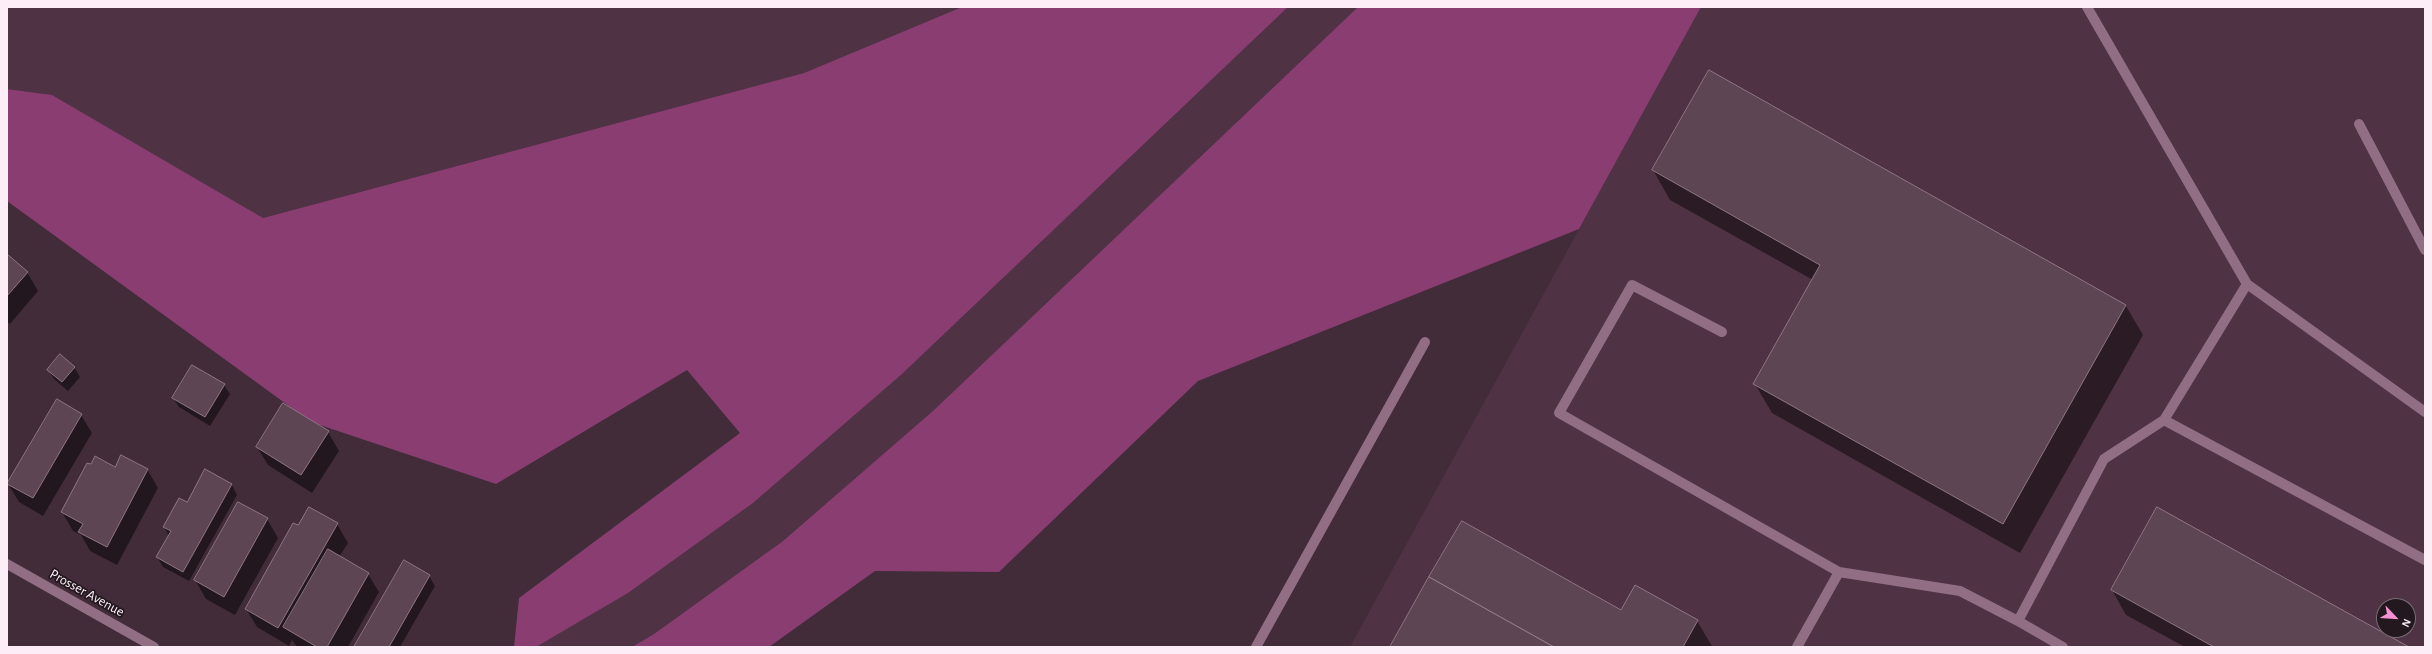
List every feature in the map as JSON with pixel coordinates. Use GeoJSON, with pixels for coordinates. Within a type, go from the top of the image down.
{"type":"FeatureCollection","features":[{"type":"Feature","properties":{"kind":"street"},"geometry":{"type":"LineString","coordinates":[[2087,7],[2247,284],[2425,412]]}},
{"type":"Feature","properties":{"kind":"street"},"geometry":{"type":"LineString","coordinates":[[2359,124],[2425,250]]}},
{"type":"Feature","properties":{"kind":"street"},"geometry":{"type":"LineString","coordinates":[[2018,621],[2104,459],[2164,420],[2247,284]]}},
{"type":"Feature","properties":{"kind":"street"},"geometry":{"type":"LineString","coordinates":[[1722,332],[1632,285],[1559,413],[1839,572],[1960,591],[2018,621],[2063,647]]}},
{"type":"Feature","properties":{"kind":"street"},"geometry":{"type":"LineString","coordinates":[[1256,647],[1425,342]]}},
{"type":"Feature","properties":{"kind":"street"},"geometry":{"type":"LineString","coordinates":[[2164,420],[2425,560]]}},
{"type":"Feature","properties":{"kind":"street","name":"Prosser Avenue"},"geometry":{"type":"LineString","coordinates":[[7,564],[154,647]]}},
{"type":"Feature","properties":{"kind":"street"},"geometry":{"type":"LineString","coordinates":[[1797,647],[1839,572]]}},
{"type":"Feature","properties":{"kind":"shaded area"},"geometry":{"type":"Polygon","coordinates":[[[7,7],[962,7],[804,73],[262,218],[52,95],[7,89],[7,7]]]}},
{"type":"Feature","properties":{"kind":"shaded area"},"geometry":{"type":"Polygon","coordinates":[[[962,7],[1288,7],[902,374],[753,503],[628,593],[536,647],[514,647],[519,598],[740,433],[687,370],[496,484],[311,422],[7,201],[7,89],[52,95],[263,218],[804,73],[962,7]]]}},
{"type":"Feature","properties":{"kind":"shaded area"},"geometry":{"type":"Polygon","coordinates":[[[1288,7],[1358,7],[934,410],[783,541],[654,634],[632,647],[536,647],[628,593],[753,503],[902,374],[1288,7]]]}},
{"type":"Feature","properties":{"kind":"shaded area"},"geometry":{"type":"Polygon","coordinates":[[[1358,7],[1701,7],[1579,229],[1198,381],[999,572],[875,571],[769,647],[632,647],[654,634],[783,541],[934,410],[1358,7]]]}},
{"type":"Feature","properties":{"kind":"shaded area"},"geometry":{"type":"Polygon","coordinates":[[[1701,7],[2425,7],[2425,647],[1350,647],[1701,7]]]}},
{"type":"Feature","properties":{"kind":"building"},"geometry":{"type":"Polygon","coordinates":[[[1709,70],[2126,305],[2003,524],[1753,384],[1820,265],[1652,170],[1709,70]]]}},
{"type":"Feature","properties":{"kind":"building"},"geometry":{"type":"Polygon","coordinates":[[[7,254],[28,272],[7,296],[7,254]]]}},
{"type":"Feature","properties":{"kind":"building"},"geometry":{"type":"Polygon","coordinates":[[[60,354],[75,367],[62,382],[47,370],[60,354]]]}},
{"type":"Feature","properties":{"kind":"building"},"geometry":{"type":"Polygon","coordinates":[[[192,365],[225,384],[205,417],[172,398],[192,365]]]}},
{"type":"Feature","properties":{"kind":"building"},"geometry":{"type":"Polygon","coordinates":[[[57,399],[82,414],[33,498],[7,484],[57,399]]]}},
{"type":"Feature","properties":{"kind":"building"},"geometry":{"type":"Polygon","coordinates":[[[283,403],[329,431],[301,475],[256,447],[283,403]]]}},
{"type":"Feature","properties":{"kind":"building"},"geometry":{"type":"Polygon","coordinates":[[[121,455],[148,469],[107,547],[78,532],[83,524],[61,512],[87,463],[91,464],[95,456],[115,467],[121,455]]]}},
{"type":"Feature","properties":{"kind":"building"},"geometry":{"type":"Polygon","coordinates":[[[205,469],[232,484],[183,572],[156,557],[171,531],[163,527],[179,498],[187,502],[205,469]]]}},
{"type":"Feature","properties":{"kind":"building"},"geometry":{"type":"Polygon","coordinates":[[[238,502],[268,518],[224,597],[194,580],[238,502]]]}},
{"type":"Feature","properties":{"kind":"building"},"geometry":{"type":"Polygon","coordinates":[[[309,507],[338,523],[278,628],[245,609],[293,523],[298,525],[309,507]]]}},
{"type":"Feature","properties":{"kind":"building"},"geometry":{"type":"Polygon","coordinates":[[[2157,507],[2376,629],[2376,638],[2393,638],[2409,647],[2214,647],[2111,590],[2157,507]]]}},
{"type":"Feature","properties":{"kind":"building"},"geometry":{"type":"Polygon","coordinates":[[[1462,521],[1621,610],[1635,585],[1698,620],[1683,647],[1554,647],[1429,577],[1462,521]]]}},
{"type":"Feature","properties":{"kind":"building"},"geometry":{"type":"Polygon","coordinates":[[[328,549],[369,573],[327,647],[317,647],[283,627],[328,549]]]}},
{"type":"Feature","properties":{"kind":"building"},"geometry":{"type":"Polygon","coordinates":[[[404,560],[430,575],[389,647],[354,647],[404,560]]]}},
{"type":"Feature","properties":{"kind":"building"},"geometry":{"type":"Polygon","coordinates":[[[1429,577],[1554,647],[1390,647],[1429,577]]]}}]}
